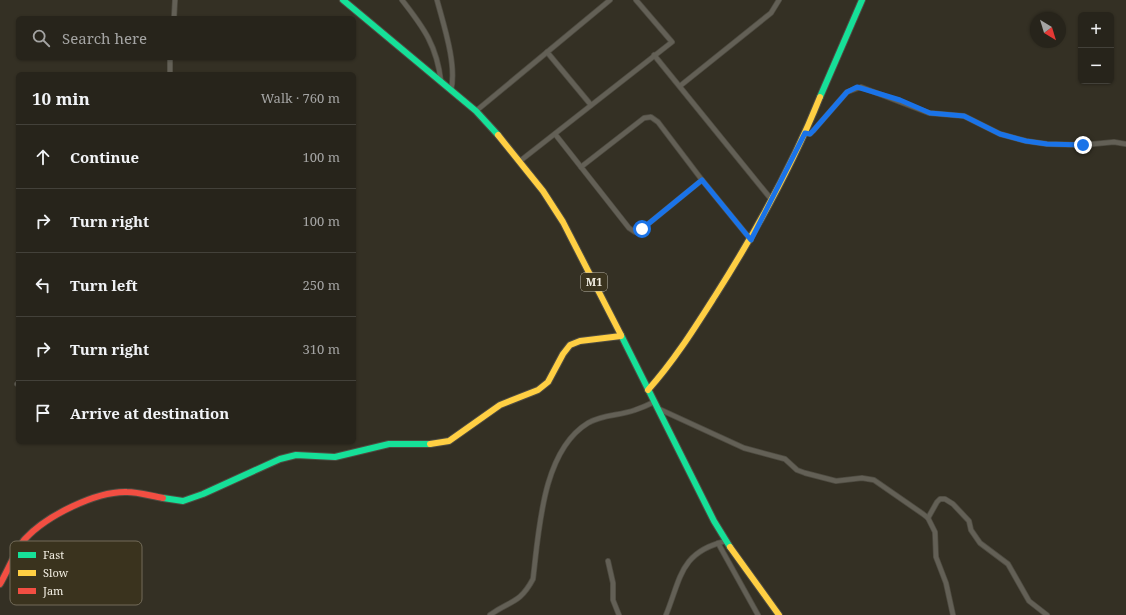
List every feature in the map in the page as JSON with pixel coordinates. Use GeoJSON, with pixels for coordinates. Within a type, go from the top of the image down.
{"type":"FeatureCollection","features":[{"type":"Feature","properties":{"kind":"main road","name":"M1"},"geometry":{"type":"LineString","coordinates":[[343,0],[476,111],[543,191],[580,252],[657,408],[726,541],[779,615]]}},
{"type":"Feature","properties":{"kind":"main road"},"geometry":{"type":"LineString","coordinates":[[648,390],[667,370],[684,346],[751,240],[805,133],[849,24],[862,0]]}},
{"type":"Feature","properties":{"kind":"main road"},"geometry":{"type":"LineString","coordinates":[[24,541],[53,517],[76,505],[106,495],[126,492],[183,501],[203,494],[280,459],[296,455],[335,457],[389,444],[428,444],[449,441],[500,404],[538,390],[548,382],[563,354],[570,345],[580,341],[621,336]]}},
{"type":"Feature","properties":{"kind":"main road"},"geometry":{"type":"LineString","coordinates":[[0,584],[10,566]]}},
{"type":"Feature","properties":{"kind":"street"},"geometry":{"type":"LineString","coordinates":[[174,16],[175,0]]}},
{"type":"Feature","properties":{"kind":"street"},"geometry":{"type":"LineString","coordinates":[[402,0],[428,36],[439,62],[441,82]]}},
{"type":"Feature","properties":{"kind":"street"},"geometry":{"type":"LineString","coordinates":[[437,0],[452,64],[454,80],[451,90]]}},
{"type":"Feature","properties":{"kind":"street"},"geometry":{"type":"LineString","coordinates":[[476,111],[610,0]]}},
{"type":"Feature","properties":{"kind":"street"},"geometry":{"type":"LineString","coordinates":[[520,162],[672,42],[636,0]]}},
{"type":"Feature","properties":{"kind":"street"},"geometry":{"type":"LineString","coordinates":[[680,86],[771,14],[779,0]]}},
{"type":"Feature","properties":{"kind":"street"},"geometry":{"type":"LineString","coordinates":[[547,52],[591,105]]}},
{"type":"Feature","properties":{"kind":"street"},"geometry":{"type":"LineString","coordinates":[[654,55],[771,200]]}},
{"type":"Feature","properties":{"kind":"street"},"geometry":{"type":"LineString","coordinates":[[170,60],[170,72]]}},
{"type":"Feature","properties":{"kind":"street"},"geometry":{"type":"LineString","coordinates":[[805,133],[810,134],[847,92],[861,87],[930,113],[964,116],[1000,134],[1026,141],[1047,144],[1083,145],[1114,142],[1126,144]]}},
{"type":"Feature","properties":{"kind":"street"},"geometry":{"type":"LineString","coordinates":[[581,167],[644,118],[652,117],[658,122],[702,180],[751,240]]}},
{"type":"Feature","properties":{"kind":"street"},"geometry":{"type":"LineString","coordinates":[[555,134],[629,228],[635,232],[642,229],[702,180]]}},
{"type":"Feature","properties":{"kind":"street"},"geometry":{"type":"LineString","coordinates":[[490,615],[515,602],[527,590],[533,578],[549,479],[561,452],[572,437],[587,424],[602,416],[634,411],[654,402]]}},
{"type":"Feature","properties":{"kind":"street"},"geometry":{"type":"LineString","coordinates":[[657,408],[744,448],[785,459],[797,470],[805,473],[836,481],[862,478],[874,480],[928,518],[934,532],[936,558],[946,583],[953,615]]}},
{"type":"Feature","properties":{"kind":"street"},"geometry":{"type":"LineString","coordinates":[[928,518],[940,499],[945,499],[953,504],[969,522],[971,530],[980,543],[1008,564],[1029,600],[1047,615]]}},
{"type":"Feature","properties":{"kind":"street"},"geometry":{"type":"LineString","coordinates":[[666,615],[683,568],[701,550],[726,541]]}},
{"type":"Feature","properties":{"kind":"street"},"geometry":{"type":"LineString","coordinates":[[718,543],[758,615]]}},
{"type":"Feature","properties":{"kind":"street"},"geometry":{"type":"LineString","coordinates":[[608,561],[613,583],[613,600],[619,615]]}},
{"type":"Feature","properties":{"kind":"traffic: fast"},"geometry":{"type":"LineString","coordinates":[[343,0],[476,111],[498,135]]}},
{"type":"Feature","properties":{"kind":"traffic: fast"},"geometry":{"type":"LineString","coordinates":[[820,97],[862,0]]}},
{"type":"Feature","properties":{"kind":"traffic: fast"},"geometry":{"type":"LineString","coordinates":[[621,335],[714,521],[730,547]]}},
{"type":"Feature","properties":{"kind":"traffic: fast"},"geometry":{"type":"LineString","coordinates":[[163,498],[183,501],[203,494],[280,459],[296,455],[335,457],[389,444],[430,444]]}},
{"type":"Feature","properties":{"kind":"traffic: slow"},"geometry":{"type":"LineString","coordinates":[[648,390],[683,344],[715,296],[744,248],[785,174],[820,97]]}},
{"type":"Feature","properties":{"kind":"traffic: slow"},"geometry":{"type":"LineString","coordinates":[[498,135],[543,191],[563,222],[621,335]]}},
{"type":"Feature","properties":{"kind":"traffic: slow"},"geometry":{"type":"LineString","coordinates":[[430,444],[449,441],[500,405],[538,390],[548,382],[563,354],[570,345],[580,341],[621,336]]}},
{"type":"Feature","properties":{"kind":"traffic: slow"},"geometry":{"type":"LineString","coordinates":[[730,547],[779,615]]}},
{"type":"Feature","properties":{"kind":"traffic: jam"},"geometry":{"type":"LineString","coordinates":[[24,541],[34,530],[45,522],[72,506],[87,500],[115,493],[127,492],[163,498]]}},
{"type":"Feature","properties":{"kind":"traffic: jam"},"geometry":{"type":"LineString","coordinates":[[0,584],[10,564]]}},
{"type":"Feature","properties":{"kind":"route"},"geometry":{"type":"LineString","coordinates":[[642,229],[702,180],[751,240],[805,133],[810,134],[847,92],[857,87],[900,100],[930,113],[964,116],[1000,134],[1026,141],[1047,144],[1083,145]]}}]}
